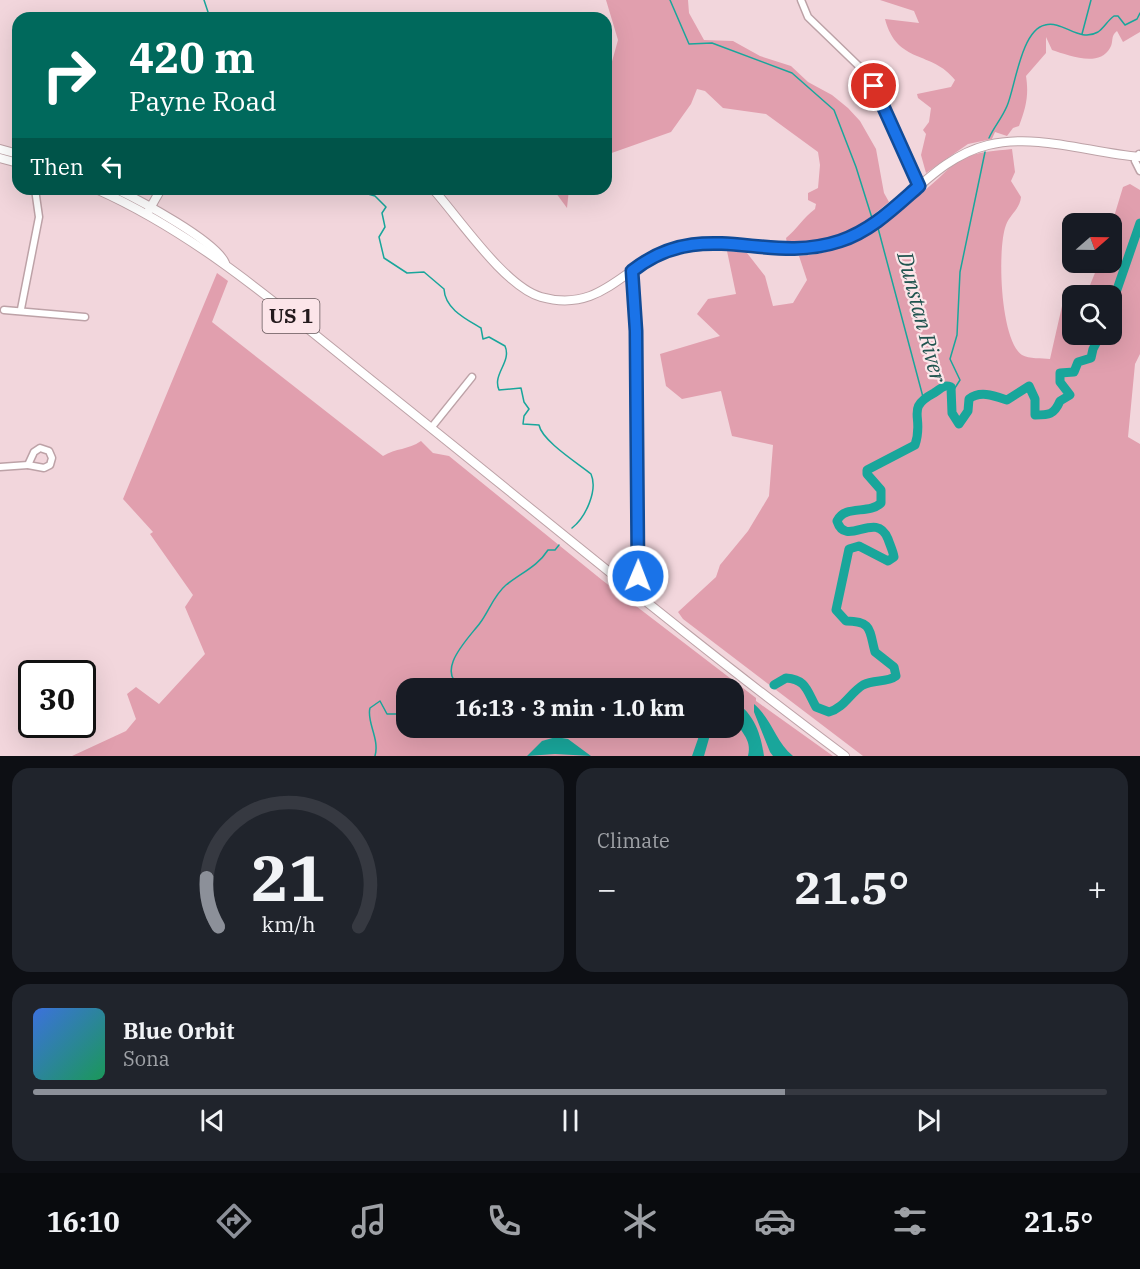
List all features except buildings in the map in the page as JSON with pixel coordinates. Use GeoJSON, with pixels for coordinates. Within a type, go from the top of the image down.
{"type":"FeatureCollection","features":[{"type":"Feature","properties":{"kind":"main road"},"geometry":{"type":"LineString","coordinates":[[439,195],[508,277],[531,294],[555,300],[584,298],[604,291],[666,250],[693,243],[796,249],[841,241],[873,224],[963,154],[1000,142],[1039,142],[1138,156]]}},
{"type":"Feature","properties":{"kind":"main road","name":"US 1"},"geometry":{"type":"LineString","coordinates":[[111,195],[149,210]]}},
{"type":"Feature","properties":{"kind":"main road","name":"US 1"},"geometry":{"type":"LineString","coordinates":[[125,195],[195,236],[222,256],[225,263],[633,590],[845,756]]}},
{"type":"Feature","properties":{"kind":"main road"},"geometry":{"type":"LineString","coordinates":[[149,210],[158,195]]}},
{"type":"Feature","properties":{"kind":"street"},"geometry":{"type":"LineString","coordinates":[[801,0],[808,17],[867,74],[919,186]]}},
{"type":"Feature","properties":{"kind":"street"},"geometry":{"type":"LineString","coordinates":[[1138,156],[1135,163],[1140,171]]}},
{"type":"Feature","properties":{"kind":"street"},"geometry":{"type":"LineString","coordinates":[[21,309],[39,217],[36,195]]}},
{"type":"Feature","properties":{"kind":"street"},"geometry":{"type":"LineString","coordinates":[[632,271],[636,331],[638,562],[633,590]]}},
{"type":"Feature","properties":{"kind":"street"},"geometry":{"type":"LineString","coordinates":[[4,310],[21,309],[85,317]]}},
{"type":"Feature","properties":{"kind":"street"},"geometry":{"type":"LineString","coordinates":[[431,428],[472,377]]}},
{"type":"Feature","properties":{"kind":"street"},"geometry":{"type":"LineString","coordinates":[[0,466],[28,465]]}},
{"type":"Feature","properties":{"kind":"shaded area"},"geometry":{"type":"Polygon","coordinates":[[[606,0],[688,0],[689,13],[704,40],[733,41],[760,56],[791,66],[808,82],[832,95],[860,121],[876,149],[884,193],[889,202],[842,234],[817,241],[787,243],[786,238],[815,209],[816,204],[808,200],[808,193],[818,188],[820,165],[818,152],[766,114],[723,108],[705,91],[697,89],[691,104],[671,132],[612,153],[612,62],[618,40],[612,12],[610,12],[606,0]]]}},
{"type":"Feature","properties":{"kind":"shaded area"},"geometry":{"type":"Polygon","coordinates":[[[880,0],[1140,0],[1140,32],[1123,42],[1117,31],[1105,54],[1091,59],[1074,57],[1052,50],[1046,37],[1046,53],[1026,76],[1026,101],[1019,126],[1013,128],[1007,136],[995,132],[992,139],[968,144],[926,173],[921,155],[926,134],[923,130],[929,122],[931,108],[918,98],[917,94],[951,87],[955,80],[936,64],[906,51],[891,34],[885,19],[919,23],[914,11],[880,0]]]}},
{"type":"Feature","properties":{"kind":"shaded area"},"geometry":{"type":"Polygon","coordinates":[[[1012,149],[1015,172],[1011,181],[1021,197],[1019,205],[1006,225],[1003,237],[1002,293],[1009,332],[1015,346],[1022,355],[1032,358],[1050,359],[1062,306],[1062,345],[1122,345],[1122,285],[1090,285],[1095,273],[1122,273],[1122,213],[1115,213],[1123,187],[1130,184],[1140,190],[1140,354],[1135,364],[1128,437],[1140,444],[1140,756],[863,756],[683,619],[678,612],[716,577],[720,565],[748,531],[769,496],[773,445],[732,436],[721,391],[682,399],[666,386],[660,354],[720,336],[697,314],[708,299],[736,294],[727,251],[747,253],[765,276],[773,306],[793,303],[807,280],[799,256],[838,248],[871,232],[958,162],[981,153],[1012,149]]]}},
{"type":"Feature","properties":{"kind":"shaded area"},"geometry":{"type":"Polygon","coordinates":[[[557,195],[568,195],[567,208],[557,195]]]}},
{"type":"Feature","properties":{"kind":"shaded area"},"geometry":{"type":"Polygon","coordinates":[[[217,273],[228,281],[212,322],[383,456],[421,441],[433,453],[449,456],[602,580],[730,678],[396,678],[396,738],[744,738],[744,689],[756,698],[756,701],[833,756],[72,756],[126,731],[136,719],[127,694],[136,687],[159,704],[205,654],[185,607],[193,595],[150,534],[153,532],[123,499],[217,273]]]}},
{"type":"Feature","properties":{"kind":"water"},"geometry":{"type":"Polygon","coordinates":[[[754,704],[793,756],[773,756],[770,752],[754,712],[754,704]]]}},
{"type":"Feature","properties":{"kind":"water"},"geometry":{"type":"Polygon","coordinates":[[[744,709],[755,725],[764,756],[748,756],[747,739],[744,734],[744,709]]]}},
{"type":"Feature","properties":{"kind":"water"},"geometry":{"type":"Polygon","coordinates":[[[552,738],[568,739],[591,756],[555,754],[527,756],[542,741],[552,738]]]}},
{"type":"Feature","properties":{"kind":"water"},"geometry":{"type":"Polygon","coordinates":[[[698,738],[709,738],[704,756],[692,756],[698,738]]]}},
{"type":"Feature","properties":{"kind":"waterway"},"geometry":{"type":"LineString","coordinates":[[204,0],[208,12]]}},
{"type":"Feature","properties":{"kind":"waterway","name":"Dunstan River"},"geometry":{"type":"LineString","coordinates":[[670,0],[689,44],[712,43],[792,73],[834,110],[856,167],[872,218]]}},
{"type":"Feature","properties":{"kind":"waterway"},"geometry":{"type":"LineString","coordinates":[[1082,34],[1091,0]]}},
{"type":"Feature","properties":{"kind":"waterway"},"geometry":{"type":"LineString","coordinates":[[989,138],[1007,106],[1025,48],[1037,29],[1052,24],[1084,35],[1091,35],[1098,32],[1114,16],[1118,16],[1125,25],[1137,19],[1140,13]]}},
{"type":"Feature","properties":{"kind":"waterway"},"geometry":{"type":"LineString","coordinates":[[953,391],[960,380],[950,359],[957,335],[960,272],[985,152]]}},
{"type":"Feature","properties":{"kind":"waterway"},"geometry":{"type":"LineString","coordinates":[[372,195],[386,207],[382,213],[385,227],[379,237],[384,258],[407,273],[424,272],[444,289],[452,308],[481,328],[483,339],[489,337],[505,346],[506,357],[498,379],[499,390],[521,388],[524,402],[529,409],[524,416],[523,424],[539,425],[554,445],[591,474],[592,495],[582,517],[572,528]]}},
{"type":"Feature","properties":{"kind":"waterway"},"geometry":{"type":"LineString","coordinates":[[1119,285],[1140,223]]}},
{"type":"Feature","properties":{"kind":"waterway","name":"Dunstan River"},"geometry":{"type":"LineString","coordinates":[[878,228],[923,397]]}},
{"type":"Feature","properties":{"kind":"waterway","name":"Dunstan River"},"geometry":{"type":"LineString","coordinates":[[774,685],[786,678],[798,681],[805,687],[816,707],[829,712],[839,707],[863,685],[889,680],[896,676],[894,667],[875,652],[870,633],[865,625],[855,621],[846,621],[836,610],[849,549],[859,546],[888,561],[894,557],[888,539],[883,531],[876,527],[847,531],[841,529],[837,521],[846,513],[876,507],[881,503],[881,490],[867,474],[867,470],[915,445],[918,427],[917,409],[920,404],[942,387],[951,387],[952,413],[959,424],[968,411],[969,399],[973,396],[988,395],[1007,400],[1029,386],[1035,399],[1035,415],[1050,413],[1056,409],[1060,401],[1070,395],[1060,382],[1060,373],[1074,372],[1078,362],[1091,358],[1095,345]]}},
{"type":"Feature","properties":{"kind":"waterway"},"geometry":{"type":"LineString","coordinates":[[454,678],[451,673],[452,665],[461,646],[480,623],[502,589],[534,565],[548,550],[555,550],[559,545]]}},
{"type":"Feature","properties":{"kind":"waterway"},"geometry":{"type":"LineString","coordinates":[[375,756],[376,743],[370,719],[370,708],[380,701],[387,714],[396,714]]}},
{"type":"Feature","properties":{"kind":"route"},"geometry":{"type":"LineString","coordinates":[[638,576],[636,331],[632,271],[666,250],[681,245],[705,242],[789,249],[804,248],[849,238],[878,220],[919,186],[874,86]]}}]}
